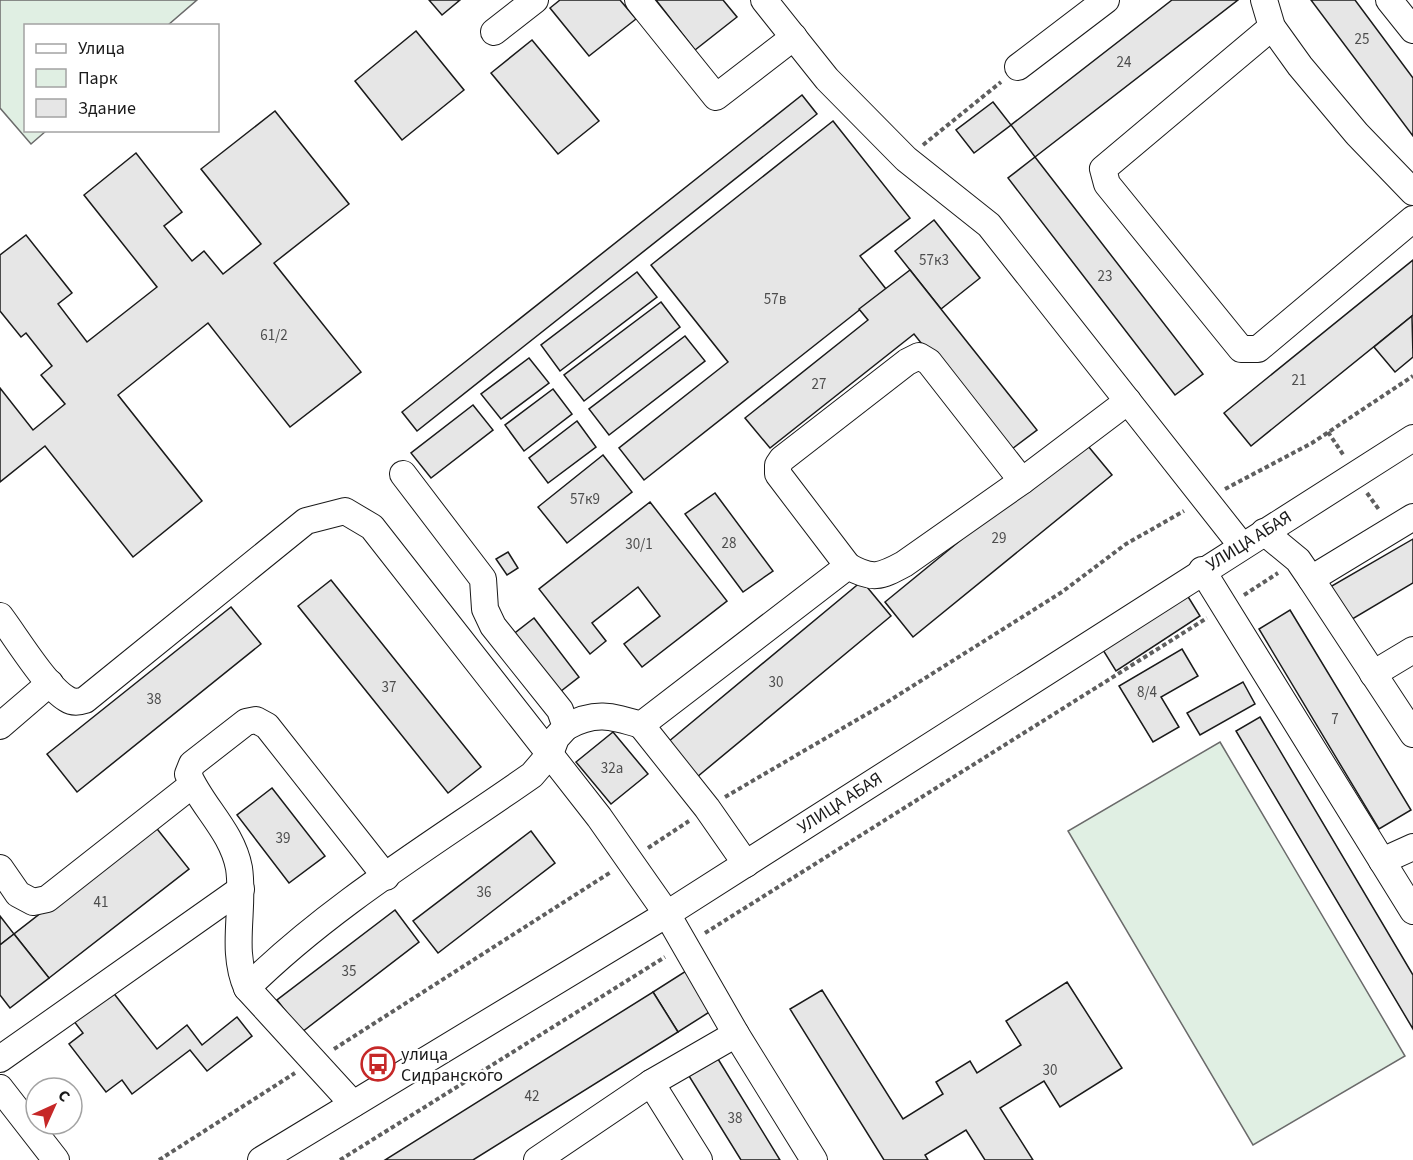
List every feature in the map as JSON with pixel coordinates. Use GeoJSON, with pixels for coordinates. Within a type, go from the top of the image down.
{"type":"FeatureCollection","features":[{"type":"Feature","properties":{"kind":"street"},"geometry":{"type":"LineString","coordinates":[[494,32],[535,0]]}},
{"type":"Feature","properties":{"kind":"street"},"geometry":{"type":"LineString","coordinates":[[639,0],[716,97],[794,37]]}},
{"type":"Feature","properties":{"kind":"street"},"geometry":{"type":"LineString","coordinates":[[764,0],[827,79],[906,159],[949,195],[1123,405],[1237,549]]}},
{"type":"Feature","properties":{"kind":"street"},"geometry":{"type":"LineString","coordinates":[[1018,67],[1106,0]]}},
{"type":"Feature","properties":{"kind":"street"},"geometry":{"type":"LineString","coordinates":[[1264,0],[1272,27],[1327,100],[1413,192]]}},
{"type":"Feature","properties":{"kind":"street"},"geometry":{"type":"LineString","coordinates":[[1389,0],[1413,30]]}},
{"type":"Feature","properties":{"kind":"street"},"geometry":{"type":"LineString","coordinates":[[1272,27],[1103,169],[1107,184],[1241,349],[1251,351],[1258,349],[1413,219]]}},
{"type":"Feature","properties":{"kind":"street"},"geometry":{"type":"LineString","coordinates":[[1022,481],[929,362],[919,356],[782,459],[778,465],[778,474],[848,566],[866,576],[888,572],[1022,481],[1123,405]]}},
{"type":"Feature","properties":{"kind":"street","name":"УЛИЦА АБАЯ"},"geometry":{"type":"LineString","coordinates":[[261,1160],[667,914],[1202,570],[1413,438]]}},
{"type":"Feature","properties":{"kind":"street"},"geometry":{"type":"LineString","coordinates":[[403,474],[483,579],[485,609],[493,626],[560,710],[566,727]]}},
{"type":"Feature","properties":{"kind":"street"},"geometry":{"type":"LineString","coordinates":[[0,616],[50,683],[68,700],[77,702],[85,700],[306,521],[345,511],[372,527],[550,754],[630,861],[667,914],[736,1034],[814,1160]]}},
{"type":"Feature","properties":{"kind":"street"},"geometry":{"type":"LineString","coordinates":[[1304,570],[1413,517]]}},
{"type":"Feature","properties":{"kind":"street"},"geometry":{"type":"LineString","coordinates":[[1264,532],[1304,570],[1413,734]]}},
{"type":"Feature","properties":{"kind":"street"},"geometry":{"type":"LineString","coordinates":[[641,725],[848,566]]}},
{"type":"Feature","properties":{"kind":"street"},"geometry":{"type":"LineString","coordinates":[[1202,570],[1413,911]]}},
{"type":"Feature","properties":{"kind":"street"},"geometry":{"type":"LineString","coordinates":[[1373,674],[1413,650]]}},
{"type":"Feature","properties":{"kind":"street"},"geometry":{"type":"LineString","coordinates":[[0,726],[50,683]]}},
{"type":"Feature","properties":{"kind":"street"},"geometry":{"type":"LineString","coordinates":[[247,988],[282,952],[532,775],[550,754],[556,738],[566,727],[585,717],[612,716],[641,725],[707,808],[746,864]]}},
{"type":"Feature","properties":{"kind":"street"},"geometry":{"type":"LineString","coordinates":[[353,1104],[312,1062],[247,988],[238,969],[241,889],[238,865],[222,827],[192,785],[188,774],[192,764],[246,722],[256,720],[267,726],[386,877]]}},
{"type":"Feature","properties":{"kind":"street"},"geometry":{"type":"LineString","coordinates":[[0,868],[18,894],[33,902],[47,899],[192,785]]}},
{"type":"Feature","properties":{"kind":"street"},"geometry":{"type":"LineString","coordinates":[[1382,861],[1413,847]]}},
{"type":"Feature","properties":{"kind":"street"},"geometry":{"type":"LineString","coordinates":[[0,1059],[241,889]]}},
{"type":"Feature","properties":{"kind":"street"},"geometry":{"type":"LineString","coordinates":[[537,1160],[651,1083],[736,1034]]}},
{"type":"Feature","properties":{"kind":"street"},"geometry":{"type":"LineString","coordinates":[[651,1083],[699,1160]]}},
{"type":"Feature","properties":{"kind":"street"},"geometry":{"type":"LineString","coordinates":[[0,1088],[56,1160]]}},
{"type":"Feature","properties":{"kind":"path"},"geometry":{"type":"LineString","coordinates":[[906,159],[1018,67]]}},
{"type":"Feature","properties":{"kind":"path"},"geometry":{"type":"LineString","coordinates":[[159,1160],[630,861],[707,808],[884,704],[1062,592],[1126,544],[1312,442],[1413,375]]}},
{"type":"Feature","properties":{"kind":"path"},"geometry":{"type":"LineString","coordinates":[[340,1160],[1225,607],[1304,570]]}},
{"type":"Feature","properties":{"kind":"green space"},"geometry":{"type":"Polygon","coordinates":[[[0,0],[197,0],[169,24],[24,24],[24,132],[45,132],[31,144],[0,108],[0,0]]]}},
{"type":"Feature","properties":{"kind":"green space"},"geometry":{"type":"Polygon","coordinates":[[[1220,742],[1405,1056],[1253,1145],[1068,831],[1220,742]]]}},
{"type":"Feature","properties":{"kind":"building"},"geometry":{"type":"Polygon","coordinates":[[[429,0],[460,0],[442,15],[429,0]]]}},
{"type":"Feature","properties":{"kind":"building"},"geometry":{"type":"Polygon","coordinates":[[[560,0],[620,0],[636,19],[589,56],[550,8],[560,0]]]}},
{"type":"Feature","properties":{"kind":"building"},"geometry":{"type":"Polygon","coordinates":[[[656,0],[723,0],[737,17],[695,50],[656,0]]]}},
{"type":"Feature","properties":{"kind":"building"},"geometry":{"type":"Polygon","coordinates":[[[1172,0],[1238,0],[1035,157],[1011,125],[1172,0]]]}},
{"type":"Feature","properties":{"kind":"building"},"geometry":{"type":"Polygon","coordinates":[[[1311,0],[1355,0],[1413,78],[1413,136],[1311,0]]]}},
{"type":"Feature","properties":{"kind":"building"},"geometry":{"type":"Polygon","coordinates":[[[416,31],[464,90],[402,140],[355,81],[416,31]]]}},
{"type":"Feature","properties":{"kind":"building"},"geometry":{"type":"Polygon","coordinates":[[[532,40],[599,121],[558,154],[491,73],[532,40]]]}},
{"type":"Feature","properties":{"kind":"building"},"geometry":{"type":"Polygon","coordinates":[[[802,95],[817,114],[417,431],[402,412],[802,95]]]}},
{"type":"Feature","properties":{"kind":"building"},"geometry":{"type":"Polygon","coordinates":[[[993,102],[1011,125],[974,153],[956,130],[993,102]]]}},
{"type":"Feature","properties":{"kind":"building"},"geometry":{"type":"Polygon","coordinates":[[[275,111],[349,204],[274,263],[361,372],[290,427],[208,323],[118,395],[202,501],[133,557],[45,446],[0,482],[0,388],[33,430],[65,404],[41,375],[52,366],[26,333],[21,337],[0,311],[0,255],[26,235],[72,293],[58,304],[87,342],[157,287],[84,195],[136,153],[182,212],[164,226],[192,261],[204,251],[223,274],[261,244],[201,169],[275,111]]]}},
{"type":"Feature","properties":{"kind":"building"},"geometry":{"type":"Polygon","coordinates":[[[833,121],[910,218],[860,256],[886,289],[644,480],[619,448],[728,362],[651,265],[833,121]]]}},
{"type":"Feature","properties":{"kind":"building"},"geometry":{"type":"Polygon","coordinates":[[[1035,157],[1203,374],[1175,395],[1008,178],[1035,157]]]}},
{"type":"Feature","properties":{"kind":"building"},"geometry":{"type":"Polygon","coordinates":[[[934,220],[980,278],[941,309],[895,251],[934,220]]]}},
{"type":"Feature","properties":{"kind":"building"},"geometry":{"type":"Polygon","coordinates":[[[1413,260],[1413,315],[1251,446],[1224,413],[1413,260]]]}},
{"type":"Feature","properties":{"kind":"building"},"geometry":{"type":"Polygon","coordinates":[[[910,270],[1037,430],[1008,452],[914,334],[770,448],[745,418],[868,320],[859,309],[910,270]]]}},
{"type":"Feature","properties":{"kind":"building"},"geometry":{"type":"Polygon","coordinates":[[[637,272],[657,297],[560,371],[541,345],[637,272]]]}},
{"type":"Feature","properties":{"kind":"building"},"geometry":{"type":"Polygon","coordinates":[[[661,302],[680,327],[584,401],[564,375],[661,302]]]}},
{"type":"Feature","properties":{"kind":"building"},"geometry":{"type":"Polygon","coordinates":[[[1412,316],[1413,357],[1395,372],[1374,347],[1412,316]]]}},
{"type":"Feature","properties":{"kind":"building"},"geometry":{"type":"Polygon","coordinates":[[[685,336],[705,361],[609,435],[589,409],[685,336]]]}},
{"type":"Feature","properties":{"kind":"building"},"geometry":{"type":"Polygon","coordinates":[[[529,358],[549,383],[501,419],[481,394],[529,358]]]}},
{"type":"Feature","properties":{"kind":"building"},"geometry":{"type":"Polygon","coordinates":[[[553,389],[572,414],[524,451],[505,425],[553,389]]]}},
{"type":"Feature","properties":{"kind":"building"},"geometry":{"type":"Polygon","coordinates":[[[473,405],[493,430],[431,478],[411,453],[473,405]]]}},
{"type":"Feature","properties":{"kind":"building"},"geometry":{"type":"Polygon","coordinates":[[[577,421],[596,447],[548,483],[529,458],[577,421]]]}},
{"type":"Feature","properties":{"kind":"building"},"geometry":{"type":"Polygon","coordinates":[[[1083,440],[1112,475],[913,637],[885,602],[1083,440]]]}},
{"type":"Feature","properties":{"kind":"building"},"geometry":{"type":"Polygon","coordinates":[[[603,455],[632,492],[567,543],[538,507],[603,455]]]}},
{"type":"Feature","properties":{"kind":"building"},"geometry":{"type":"Polygon","coordinates":[[[715,493],[773,571],[743,592],[685,514],[715,493]]]}},
{"type":"Feature","properties":{"kind":"building"},"geometry":{"type":"Polygon","coordinates":[[[650,502],[727,601],[642,667],[624,644],[660,616],[638,587],[592,623],[606,641],[590,654],[539,589],[650,502]]]}},
{"type":"Feature","properties":{"kind":"building"},"geometry":{"type":"Polygon","coordinates":[[[1413,539],[1413,583],[1349,621],[1330,587],[1413,539]]]}},
{"type":"Feature","properties":{"kind":"building"},"geometry":{"type":"Polygon","coordinates":[[[508,552],[518,568],[507,575],[496,559],[508,552]]]}},
{"type":"Feature","properties":{"kind":"building"},"geometry":{"type":"Polygon","coordinates":[[[331,580],[481,767],[448,793],[298,606],[331,580]]]}},
{"type":"Feature","properties":{"kind":"building"},"geometry":{"type":"Polygon","coordinates":[[[862,581],[891,616],[691,782],[662,747],[862,581]]]}},
{"type":"Feature","properties":{"kind":"building"},"geometry":{"type":"Polygon","coordinates":[[[1187,595],[1200,616],[1116,671],[1103,650],[1187,595]]]}},
{"type":"Feature","properties":{"kind":"building"},"geometry":{"type":"Polygon","coordinates":[[[231,607],[261,644],[77,792],[47,754],[231,607]]]}},
{"type":"Feature","properties":{"kind":"building"},"geometry":{"type":"Polygon","coordinates":[[[1290,610],[1411,810],[1379,829],[1259,629],[1290,610]]]}},
{"type":"Feature","properties":{"kind":"building"},"geometry":{"type":"Polygon","coordinates":[[[534,618],[579,677],[556,695],[511,636],[534,618]]]}},
{"type":"Feature","properties":{"kind":"building"},"geometry":{"type":"Polygon","coordinates":[[[1182,649],[1198,676],[1161,697],[1179,727],[1153,742],[1119,686],[1182,649]]]}},
{"type":"Feature","properties":{"kind":"building"},"geometry":{"type":"Polygon","coordinates":[[[1243,682],[1255,704],[1200,735],[1187,713],[1243,682]]]}},
{"type":"Feature","properties":{"kind":"building"},"geometry":{"type":"Polygon","coordinates":[[[1260,717],[1413,975],[1413,1029],[1236,731],[1260,717]]]}},
{"type":"Feature","properties":{"kind":"building"},"geometry":{"type":"Polygon","coordinates":[[[613,732],[648,774],[611,804],[576,762],[613,732]]]}},
{"type":"Feature","properties":{"kind":"building"},"geometry":{"type":"Polygon","coordinates":[[[272,788],[325,856],[289,883],[237,815],[272,788]]]}},
{"type":"Feature","properties":{"kind":"building"},"geometry":{"type":"Polygon","coordinates":[[[154,825],[189,869],[49,978],[14,934],[154,825]]]}},
{"type":"Feature","properties":{"kind":"building"},"geometry":{"type":"Polygon","coordinates":[[[531,831],[555,863],[438,953],[413,921],[531,831]]]}},
{"type":"Feature","properties":{"kind":"building"},"geometry":{"type":"Polygon","coordinates":[[[395,910],[419,942],[302,1032],[277,1000],[395,910]]]}},
{"type":"Feature","properties":{"kind":"building"},"geometry":{"type":"Polygon","coordinates":[[[0,916],[14,934],[0,945],[0,916]]]}},
{"type":"Feature","properties":{"kind":"building"},"geometry":{"type":"Polygon","coordinates":[[[14,934],[49,978],[10,1008],[0,995],[0,945],[14,934]]]}},
{"type":"Feature","properties":{"kind":"building"},"geometry":{"type":"Polygon","coordinates":[[[686,971],[711,1011],[678,1032],[653,992],[686,971]]]}},
{"type":"Feature","properties":{"kind":"building"},"geometry":{"type":"Polygon","coordinates":[[[1067,982],[1122,1068],[1060,1107],[1044,1081],[1000,1108],[1033,1160],[985,1160],[966,1130],[925,1155],[928,1160],[884,1160],[790,1009],[822,990],[903,1119],[943,1094],[936,1082],[970,1061],[977,1073],[1021,1045],[1006,1021],[1067,982]]]}},
{"type":"Feature","properties":{"kind":"building"},"geometry":{"type":"Polygon","coordinates":[[[112,991],[157,1049],[187,1025],[202,1045],[237,1017],[252,1036],[207,1071],[190,1050],[132,1094],[122,1080],[106,1092],[69,1044],[83,1033],[73,1020],[112,991]]]}},
{"type":"Feature","properties":{"kind":"building"},"geometry":{"type":"Polygon","coordinates":[[[653,992],[678,1032],[473,1160],[385,1160],[653,992]]]}},
{"type":"Feature","properties":{"kind":"building"},"geometry":{"type":"Polygon","coordinates":[[[718,1059],[780,1160],[741,1160],[689,1076],[718,1059]]]}},
{"type":"Feature","properties":{"kind":"place","name":"улица Сидранского"},"geometry":{"type":"Point","coordinates":[378,1064]}}]}
